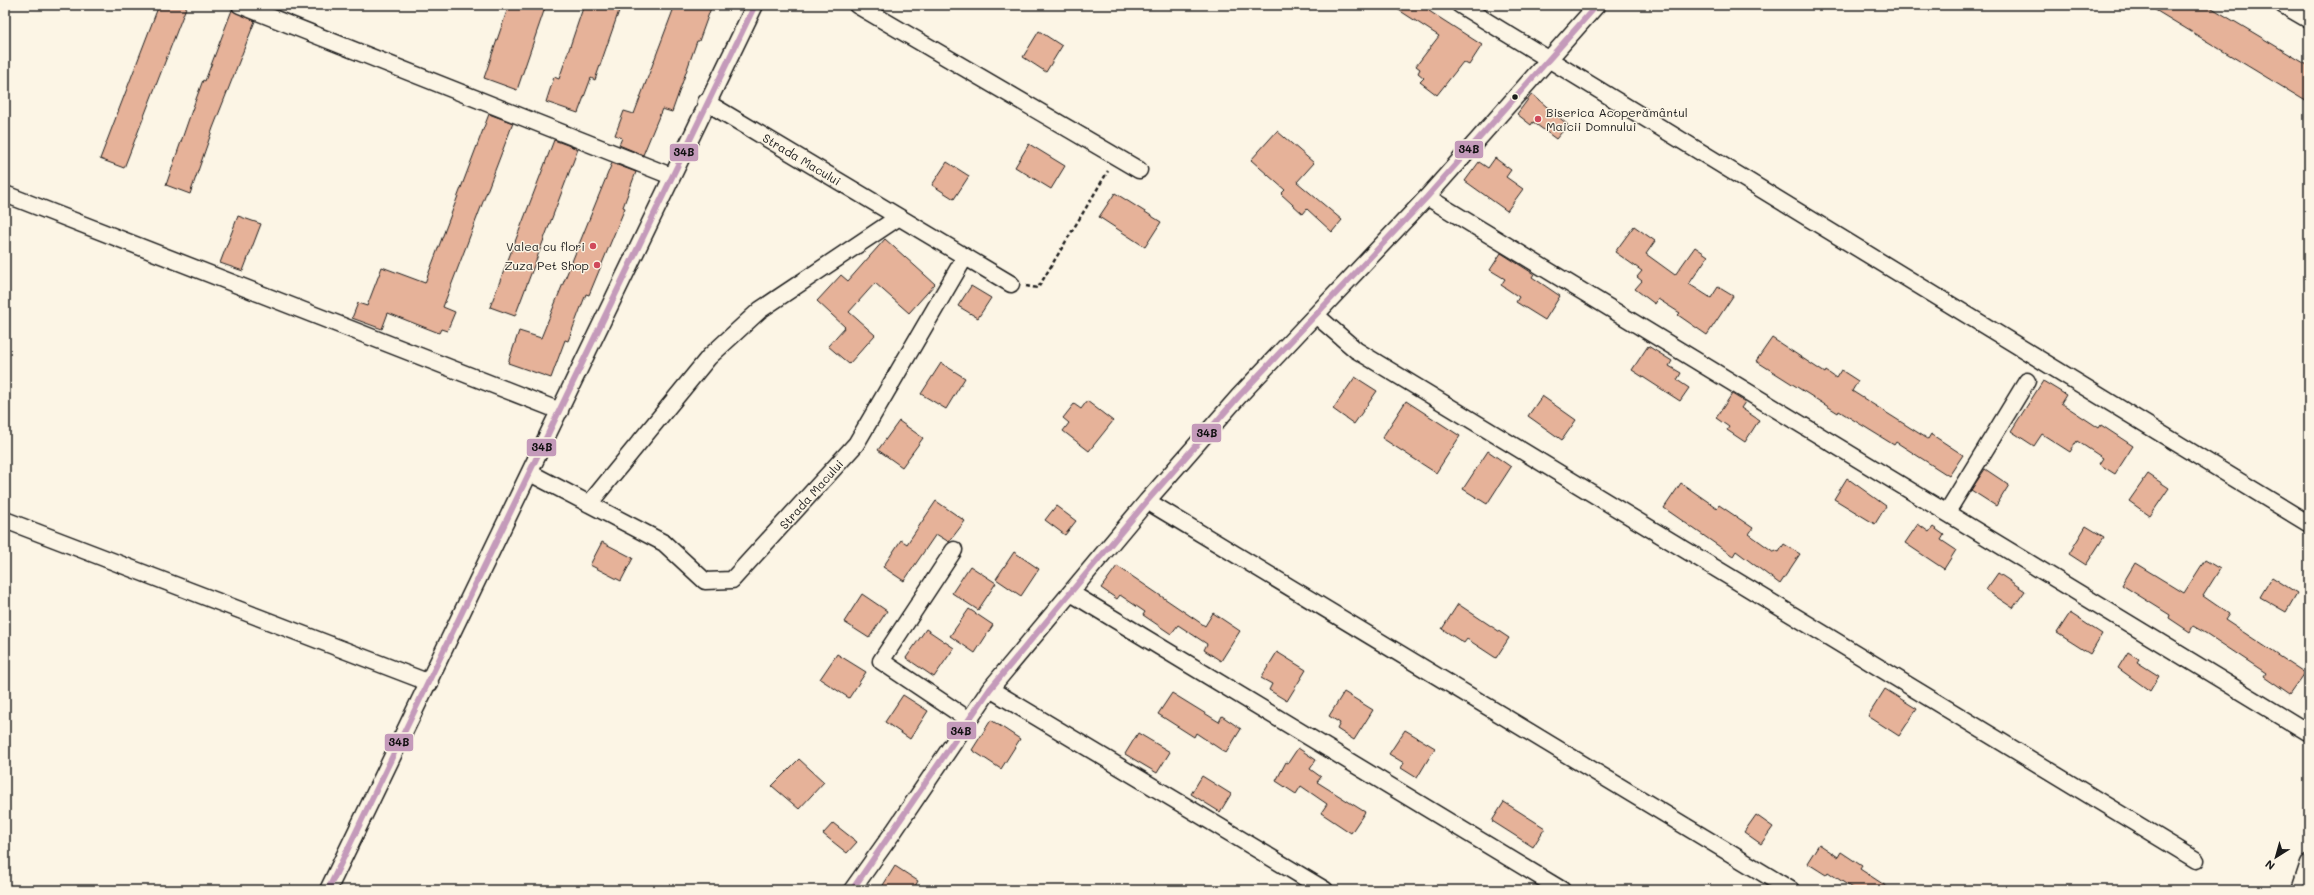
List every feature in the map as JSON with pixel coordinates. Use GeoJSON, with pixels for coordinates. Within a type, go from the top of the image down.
{"type":"FeatureCollection","features":[{"type":"Feature","properties":{"kind":"street"},"geometry":{"type":"LineString","coordinates":[[240,5],[671,176]]}},
{"type":"Feature","properties":{"kind":"street"},"geometry":{"type":"LineString","coordinates":[[328,890],[430,683],[706,102],[755,5]]}},
{"type":"Feature","properties":{"kind":"street"},"geometry":{"type":"LineString","coordinates":[[857,5],[1139,170]]}},
{"type":"Feature","properties":{"kind":"street"},"geometry":{"type":"LineString","coordinates":[[1460,5],[2309,524]]}},
{"type":"Feature","properties":{"kind":"street"},"geometry":{"type":"LineString","coordinates":[[852,890],[899,825],[990,689],[1147,501],[1239,396],[1317,316],[1427,197],[1550,60],[1597,5]]}},
{"type":"Feature","properties":{"kind":"street"},"geometry":{"type":"LineString","coordinates":[[2283,5],[2309,20]]}},
{"type":"Feature","properties":{"kind":"street","name":"Strada Macului"},"geometry":{"type":"LineString","coordinates":[[706,102],[1012,284]]}},
{"type":"Feature","properties":{"kind":"street"},"geometry":{"type":"LineString","coordinates":[[5,194],[560,411]]}},
{"type":"Feature","properties":{"kind":"street"},"geometry":{"type":"LineString","coordinates":[[1427,197],[2309,733]]}},
{"type":"Feature","properties":{"kind":"street"},"geometry":{"type":"LineString","coordinates":[[589,504],[709,357],[760,310],[898,217]]}},
{"type":"Feature","properties":{"kind":"street","name":"Strada Macului"},"geometry":{"type":"LineString","coordinates":[[530,473],[664,542],[705,581],[732,580],[856,444],[965,257]]}},
{"type":"Feature","properties":{"kind":"street"},"geometry":{"type":"LineString","coordinates":[[1317,316],[1356,350],[2196,860]]}},
{"type":"Feature","properties":{"kind":"street"},"geometry":{"type":"LineString","coordinates":[[1947,512],[2027,381]]}},
{"type":"Feature","properties":{"kind":"street"},"geometry":{"type":"LineString","coordinates":[[1147,501],[1791,890]]}},
{"type":"Feature","properties":{"kind":"street"},"geometry":{"type":"LineString","coordinates":[[5,520],[430,683]]}},
{"type":"Feature","properties":{"kind":"street"},"geometry":{"type":"LineString","coordinates":[[954,550],[881,661],[969,720]]}},
{"type":"Feature","properties":{"kind":"street"},"geometry":{"type":"LineString","coordinates":[[1071,593],[1562,890]]}},
{"type":"Feature","properties":{"kind":"street"},"geometry":{"type":"LineString","coordinates":[[990,689],[1325,890]]}},
{"type":"Feature","properties":{"kind":"street"},"geometry":{"type":"LineString","coordinates":[[2300,890],[2309,863]]}},
{"type":"Feature","properties":{"kind":"path"},"geometry":{"type":"LineString","coordinates":[[1012,284],[1038,288],[1116,156]]}},
{"type":"Feature","properties":{"kind":"building"},"geometry":{"type":"Polygon","coordinates":[[[159,5],[187,5],[124,168],[100,159],[159,5]]]}},
{"type":"Feature","properties":{"kind":"building"},"geometry":{"type":"Polygon","coordinates":[[[509,5],[546,5],[517,90],[484,78],[509,5]]]}},
{"type":"Feature","properties":{"kind":"building"},"geometry":{"type":"Polygon","coordinates":[[[584,5],[621,5],[595,80],[591,78],[578,113],[546,102],[554,77],[559,79],[584,5]]]}},
{"type":"Feature","properties":{"kind":"building"},"geometry":{"type":"Polygon","coordinates":[[[675,5],[712,5],[699,41],[697,41],[672,112],[662,109],[643,155],[619,145],[622,138],[615,135],[624,111],[634,114],[675,5]]]}},
{"type":"Feature","properties":{"kind":"building"},"geometry":{"type":"Polygon","coordinates":[[[1391,5],[1433,5],[1429,11],[1482,45],[1469,65],[1463,62],[1437,95],[1420,82],[1424,78],[1418,73],[1420,69],[1416,66],[1439,36],[1391,5]]]}},
{"type":"Feature","properties":{"kind":"building"},"geometry":{"type":"Polygon","coordinates":[[[2147,5],[2207,5],[2309,66],[2309,103],[2147,5]]]}},
{"type":"Feature","properties":{"kind":"building"},"geometry":{"type":"Polygon","coordinates":[[[232,10],[255,21],[213,128],[190,194],[166,185],[203,80],[205,81],[232,10]]]}},
{"type":"Feature","properties":{"kind":"building"},"geometry":{"type":"Polygon","coordinates":[[[1039,31],[1062,46],[1046,72],[1023,57],[1039,31]]]}},
{"type":"Feature","properties":{"kind":"building"},"geometry":{"type":"Polygon","coordinates":[[[1532,94],[1568,125],[1556,139],[1533,122],[1531,125],[1517,114],[1532,94]]]}},
{"type":"Feature","properties":{"kind":"building"},"geometry":{"type":"Polygon","coordinates":[[[489,114],[513,123],[443,307],[455,312],[447,331],[441,329],[439,333],[388,313],[382,329],[352,318],[358,303],[367,306],[382,267],[425,283],[489,114]]]}},
{"type":"Feature","properties":{"kind":"building"},"geometry":{"type":"Polygon","coordinates":[[[1277,131],[1314,163],[1297,182],[1342,220],[1332,232],[1307,209],[1303,214],[1281,194],[1285,190],[1251,160],[1277,131]]]}},
{"type":"Feature","properties":{"kind":"building"},"geometry":{"type":"Polygon","coordinates":[[[554,140],[578,149],[515,316],[490,307],[554,140]]]}},
{"type":"Feature","properties":{"kind":"building"},"geometry":{"type":"Polygon","coordinates":[[[1029,144],[1065,166],[1051,189],[1015,167],[1029,144]]]}},
{"type":"Feature","properties":{"kind":"building"},"geometry":{"type":"Polygon","coordinates":[[[1495,158],[1511,170],[1506,177],[1523,189],[1507,211],[1465,181],[1479,162],[1488,168],[1495,158]]]}},
{"type":"Feature","properties":{"kind":"building"},"geometry":{"type":"Polygon","coordinates":[[[947,162],[969,176],[954,199],[932,185],[947,162]]]}},
{"type":"Feature","properties":{"kind":"building"},"geometry":{"type":"Polygon","coordinates":[[[612,163],[636,172],[623,207],[625,208],[589,295],[586,294],[568,341],[565,340],[551,378],[508,363],[519,331],[541,338],[612,163]]]}},
{"type":"Feature","properties":{"kind":"building"},"geometry":{"type":"Polygon","coordinates":[[[1115,193],[1161,222],[1145,247],[1099,217],[1115,193]]]}},
{"type":"Feature","properties":{"kind":"building"},"geometry":{"type":"Polygon","coordinates":[[[238,216],[261,224],[243,271],[220,263],[238,216]]]}},
{"type":"Feature","properties":{"kind":"building"},"geometry":{"type":"Polygon","coordinates":[[[1634,226],[1655,241],[1646,254],[1675,275],[1695,247],[1708,256],[1689,284],[1711,298],[1718,287],[1733,296],[1707,335],[1678,315],[1680,313],[1658,299],[1655,304],[1635,289],[1642,281],[1637,277],[1642,271],[1615,252],[1634,226]]]}},
{"type":"Feature","properties":{"kind":"building"},"geometry":{"type":"Polygon","coordinates":[[[885,239],[935,284],[909,313],[875,283],[849,312],[875,335],[849,364],[828,346],[845,327],[817,301],[841,275],[848,281],[885,239]]]}},
{"type":"Feature","properties":{"kind":"building"},"geometry":{"type":"Polygon","coordinates":[[[1501,253],[1534,274],[1532,277],[1560,296],[1545,320],[1516,302],[1519,297],[1501,285],[1505,279],[1490,270],[1501,253]]]}},
{"type":"Feature","properties":{"kind":"building"},"geometry":{"type":"Polygon","coordinates":[[[971,286],[991,298],[978,318],[958,306],[971,286]]]}},
{"type":"Feature","properties":{"kind":"building"},"geometry":{"type":"Polygon","coordinates":[[[1772,338],[1825,373],[1826,371],[1836,378],[1841,370],[1858,381],[1852,391],[1928,439],[1931,434],[1963,455],[1949,476],[1896,442],[1894,445],[1839,411],[1838,413],[1756,361],[1772,338]]]}},
{"type":"Feature","properties":{"kind":"building"},"geometry":{"type":"Polygon","coordinates":[[[1648,346],[1672,361],[1669,366],[1681,373],[1677,380],[1689,388],[1680,401],[1632,370],[1648,346]]]}},
{"type":"Feature","properties":{"kind":"building"},"geometry":{"type":"Polygon","coordinates":[[[941,363],[965,378],[946,409],[921,394],[941,363]]]}},
{"type":"Feature","properties":{"kind":"building"},"geometry":{"type":"Polygon","coordinates":[[[1355,377],[1377,391],[1354,424],[1333,409],[1355,377]]]}},
{"type":"Feature","properties":{"kind":"building"},"geometry":{"type":"Polygon","coordinates":[[[2043,381],[2066,395],[2061,403],[2099,428],[2101,425],[2133,446],[2115,474],[2099,464],[2103,458],[2077,441],[2070,452],[2042,434],[2034,446],[2011,431],[2043,381]]]}},
{"type":"Feature","properties":{"kind":"building"},"geometry":{"type":"Polygon","coordinates":[[[1732,394],[1745,402],[1741,408],[1759,420],[1745,442],[1727,430],[1729,427],[1716,418],[1732,394]]]}},
{"type":"Feature","properties":{"kind":"building"},"geometry":{"type":"Polygon","coordinates":[[[1542,396],[1576,420],[1562,440],[1528,416],[1542,396]]]}},
{"type":"Feature","properties":{"kind":"building"},"geometry":{"type":"Polygon","coordinates":[[[1087,401],[1113,421],[1089,451],[1063,431],[1069,423],[1063,418],[1074,404],[1081,409],[1087,401]]]}},
{"type":"Feature","properties":{"kind":"building"},"geometry":{"type":"Polygon","coordinates":[[[1406,401],[1460,436],[1436,473],[1382,438],[1406,401]]]}},
{"type":"Feature","properties":{"kind":"building"},"geometry":{"type":"Polygon","coordinates":[[[899,421],[923,438],[902,467],[878,450],[899,421]]]}},
{"type":"Feature","properties":{"kind":"building"},"geometry":{"type":"Polygon","coordinates":[[[1488,451],[1511,467],[1487,504],[1463,489],[1488,451]]]}},
{"type":"Feature","properties":{"kind":"building"},"geometry":{"type":"Polygon","coordinates":[[[1985,469],[2009,485],[1996,506],[1971,490],[1985,469]]]}},
{"type":"Feature","properties":{"kind":"building"},"geometry":{"type":"Polygon","coordinates":[[[2148,474],[2169,488],[2150,516],[2129,501],[2148,474]]]}},
{"type":"Feature","properties":{"kind":"building"},"geometry":{"type":"Polygon","coordinates":[[[1847,478],[1886,506],[1875,524],[1834,499],[1847,478]]]}},
{"type":"Feature","properties":{"kind":"building"},"geometry":{"type":"Polygon","coordinates":[[[1681,483],[1717,508],[1719,505],[1753,528],[1749,534],[1774,552],[1775,550],[1779,552],[1784,544],[1800,554],[1780,584],[1736,551],[1733,556],[1664,508],[1681,483]]]}},
{"type":"Feature","properties":{"kind":"building"},"geometry":{"type":"Polygon","coordinates":[[[936,501],[965,521],[949,542],[936,534],[904,581],[883,567],[901,540],[907,544],[936,501]]]}},
{"type":"Feature","properties":{"kind":"building"},"geometry":{"type":"Polygon","coordinates":[[[1056,506],[1076,521],[1065,535],[1045,520],[1056,506]]]}},
{"type":"Feature","properties":{"kind":"building"},"geometry":{"type":"Polygon","coordinates":[[[1918,524],[1929,532],[1933,527],[1944,535],[1941,540],[1956,550],[1944,569],[1905,543],[1918,524]]]}},
{"type":"Feature","properties":{"kind":"building"},"geometry":{"type":"Polygon","coordinates":[[[2086,526],[2104,537],[2086,565],[2069,554],[2086,526]]]}},
{"type":"Feature","properties":{"kind":"building"},"geometry":{"type":"Polygon","coordinates":[[[602,542],[633,558],[621,581],[590,565],[602,542]]]}},
{"type":"Feature","properties":{"kind":"building"},"geometry":{"type":"Polygon","coordinates":[[[1014,552],[1039,569],[1021,596],[996,579],[1014,552]]]}},
{"type":"Feature","properties":{"kind":"building"},"geometry":{"type":"Polygon","coordinates":[[[2205,560],[2220,569],[2203,596],[2229,614],[2225,620],[2305,673],[2290,694],[2264,676],[2266,673],[2207,634],[2193,626],[2190,632],[2169,618],[2170,615],[2122,585],[2135,563],[2184,593],[2205,560]]]}},
{"type":"Feature","properties":{"kind":"building"},"geometry":{"type":"Polygon","coordinates":[[[970,566],[996,583],[978,610],[952,593],[970,566]]]}},
{"type":"Feature","properties":{"kind":"building"},"geometry":{"type":"Polygon","coordinates":[[[1117,566],[1205,626],[1213,613],[1240,631],[1221,661],[1204,650],[1207,644],[1178,625],[1171,634],[1143,615],[1145,612],[1120,595],[1117,599],[1101,588],[1117,566]]]}},
{"type":"Feature","properties":{"kind":"building"},"geometry":{"type":"Polygon","coordinates":[[[1998,573],[2025,591],[2013,608],[1986,590],[1998,573]]]}},
{"type":"Feature","properties":{"kind":"building"},"geometry":{"type":"Polygon","coordinates":[[[2272,577],[2297,593],[2286,612],[2260,597],[2272,577]]]}},
{"type":"Feature","properties":{"kind":"building"},"geometry":{"type":"Polygon","coordinates":[[[862,594],[887,611],[869,638],[844,622],[862,594]]]}},
{"type":"Feature","properties":{"kind":"building"},"geometry":{"type":"Polygon","coordinates":[[[1458,604],[1509,638],[1496,658],[1467,639],[1464,643],[1442,629],[1458,604]]]}},
{"type":"Feature","properties":{"kind":"building"},"geometry":{"type":"Polygon","coordinates":[[[969,609],[993,625],[975,653],[950,636],[969,609]]]}},
{"type":"Feature","properties":{"kind":"building"},"geometry":{"type":"Polygon","coordinates":[[[2070,613],[2102,634],[2090,654],[2057,633],[2070,613]]]}},
{"type":"Feature","properties":{"kind":"building"},"geometry":{"type":"Polygon","coordinates":[[[926,629],[954,648],[934,677],[906,658],[926,629]]]}},
{"type":"Feature","properties":{"kind":"building"},"geometry":{"type":"Polygon","coordinates":[[[1277,652],[1306,670],[1287,701],[1269,690],[1272,684],[1261,678],[1277,652]]]}},
{"type":"Feature","properties":{"kind":"building"},"geometry":{"type":"Polygon","coordinates":[[[2128,652],[2139,659],[2137,662],[2159,676],[2150,691],[2118,668],[2128,652]]]}},
{"type":"Feature","properties":{"kind":"building"},"geometry":{"type":"Polygon","coordinates":[[[837,654],[866,672],[849,698],[820,679],[837,654]]]}},
{"type":"Feature","properties":{"kind":"building"},"geometry":{"type":"Polygon","coordinates":[[[1885,689],[1917,709],[1899,736],[1868,716],[1885,689]]]}},
{"type":"Feature","properties":{"kind":"building"},"geometry":{"type":"Polygon","coordinates":[[[1344,692],[1373,710],[1354,740],[1337,729],[1340,723],[1329,716],[1344,692]]]}},
{"type":"Feature","properties":{"kind":"building"},"geometry":{"type":"Polygon","coordinates":[[[1172,693],[1219,722],[1222,716],[1241,729],[1226,753],[1196,733],[1194,737],[1158,714],[1172,693]]]}},
{"type":"Feature","properties":{"kind":"building"},"geometry":{"type":"Polygon","coordinates":[[[903,695],[928,711],[910,739],[885,722],[903,695]]]}},
{"type":"Feature","properties":{"kind":"building"},"geometry":{"type":"Polygon","coordinates":[[[991,720],[1020,739],[1001,769],[972,750],[991,720]]]}},
{"type":"Feature","properties":{"kind":"building"},"geometry":{"type":"Polygon","coordinates":[[[1405,730],[1435,748],[1417,778],[1401,768],[1404,763],[1389,754],[1405,730]]]}},
{"type":"Feature","properties":{"kind":"building"},"geometry":{"type":"Polygon","coordinates":[[[1138,733],[1170,752],[1157,773],[1125,754],[1138,733]]]}},
{"type":"Feature","properties":{"kind":"building"},"geometry":{"type":"Polygon","coordinates":[[[1298,748],[1316,760],[1310,769],[1321,777],[1317,782],[1365,812],[1351,833],[1321,813],[1327,804],[1301,786],[1296,794],[1276,781],[1286,762],[1288,763],[1298,748]]]}},
{"type":"Feature","properties":{"kind":"building"},"geometry":{"type":"Polygon","coordinates":[[[799,759],[824,782],[799,809],[772,786],[799,759]]]}},
{"type":"Feature","properties":{"kind":"building"},"geometry":{"type":"Polygon","coordinates":[[[1202,776],[1231,794],[1220,812],[1191,794],[1202,776]]]}},
{"type":"Feature","properties":{"kind":"building"},"geometry":{"type":"Polygon","coordinates":[[[1504,802],[1545,828],[1533,847],[1492,821],[1504,802]]]}},
{"type":"Feature","properties":{"kind":"building"},"geometry":{"type":"Polygon","coordinates":[[[1756,815],[1773,827],[1761,844],[1744,832],[1756,815]]]}},
{"type":"Feature","properties":{"kind":"building"},"geometry":{"type":"Polygon","coordinates":[[[833,823],[857,842],[847,853],[823,834],[833,823]]]}},
{"type":"Feature","properties":{"kind":"building"},"geometry":{"type":"Polygon","coordinates":[[[1819,844],[1838,857],[1841,852],[1862,866],[1860,869],[1892,890],[1855,890],[1828,872],[1826,875],[1807,863],[1819,844]]]}},
{"type":"Feature","properties":{"kind":"building"},"geometry":{"type":"Polygon","coordinates":[[[895,866],[918,881],[913,890],[880,890],[895,866]]]}},
{"type":"Feature","properties":{"kind":"transit line","name":"34B"},"geometry":{"type":"LineString","coordinates":[[328,890],[755,5]]}},
{"type":"Feature","properties":{"kind":"transit line","name":"34B"},"geometry":{"type":"LineString","coordinates":[[852,890],[990,689],[1147,501],[1239,396],[1427,197],[1597,5]]}},
{"type":"Feature","properties":{"kind":"place","name":"Biserica Acoperământul Maicii Domnului"},"geometry":{"type":"Point","coordinates":[1538,119]}},
{"type":"Feature","properties":{"kind":"place","name":"Valea cu flori"},"geometry":{"type":"Point","coordinates":[593,246]}},
{"type":"Feature","properties":{"kind":"place","name":"Zuza Pet Shop"},"geometry":{"type":"Point","coordinates":[597,265]}}]}
